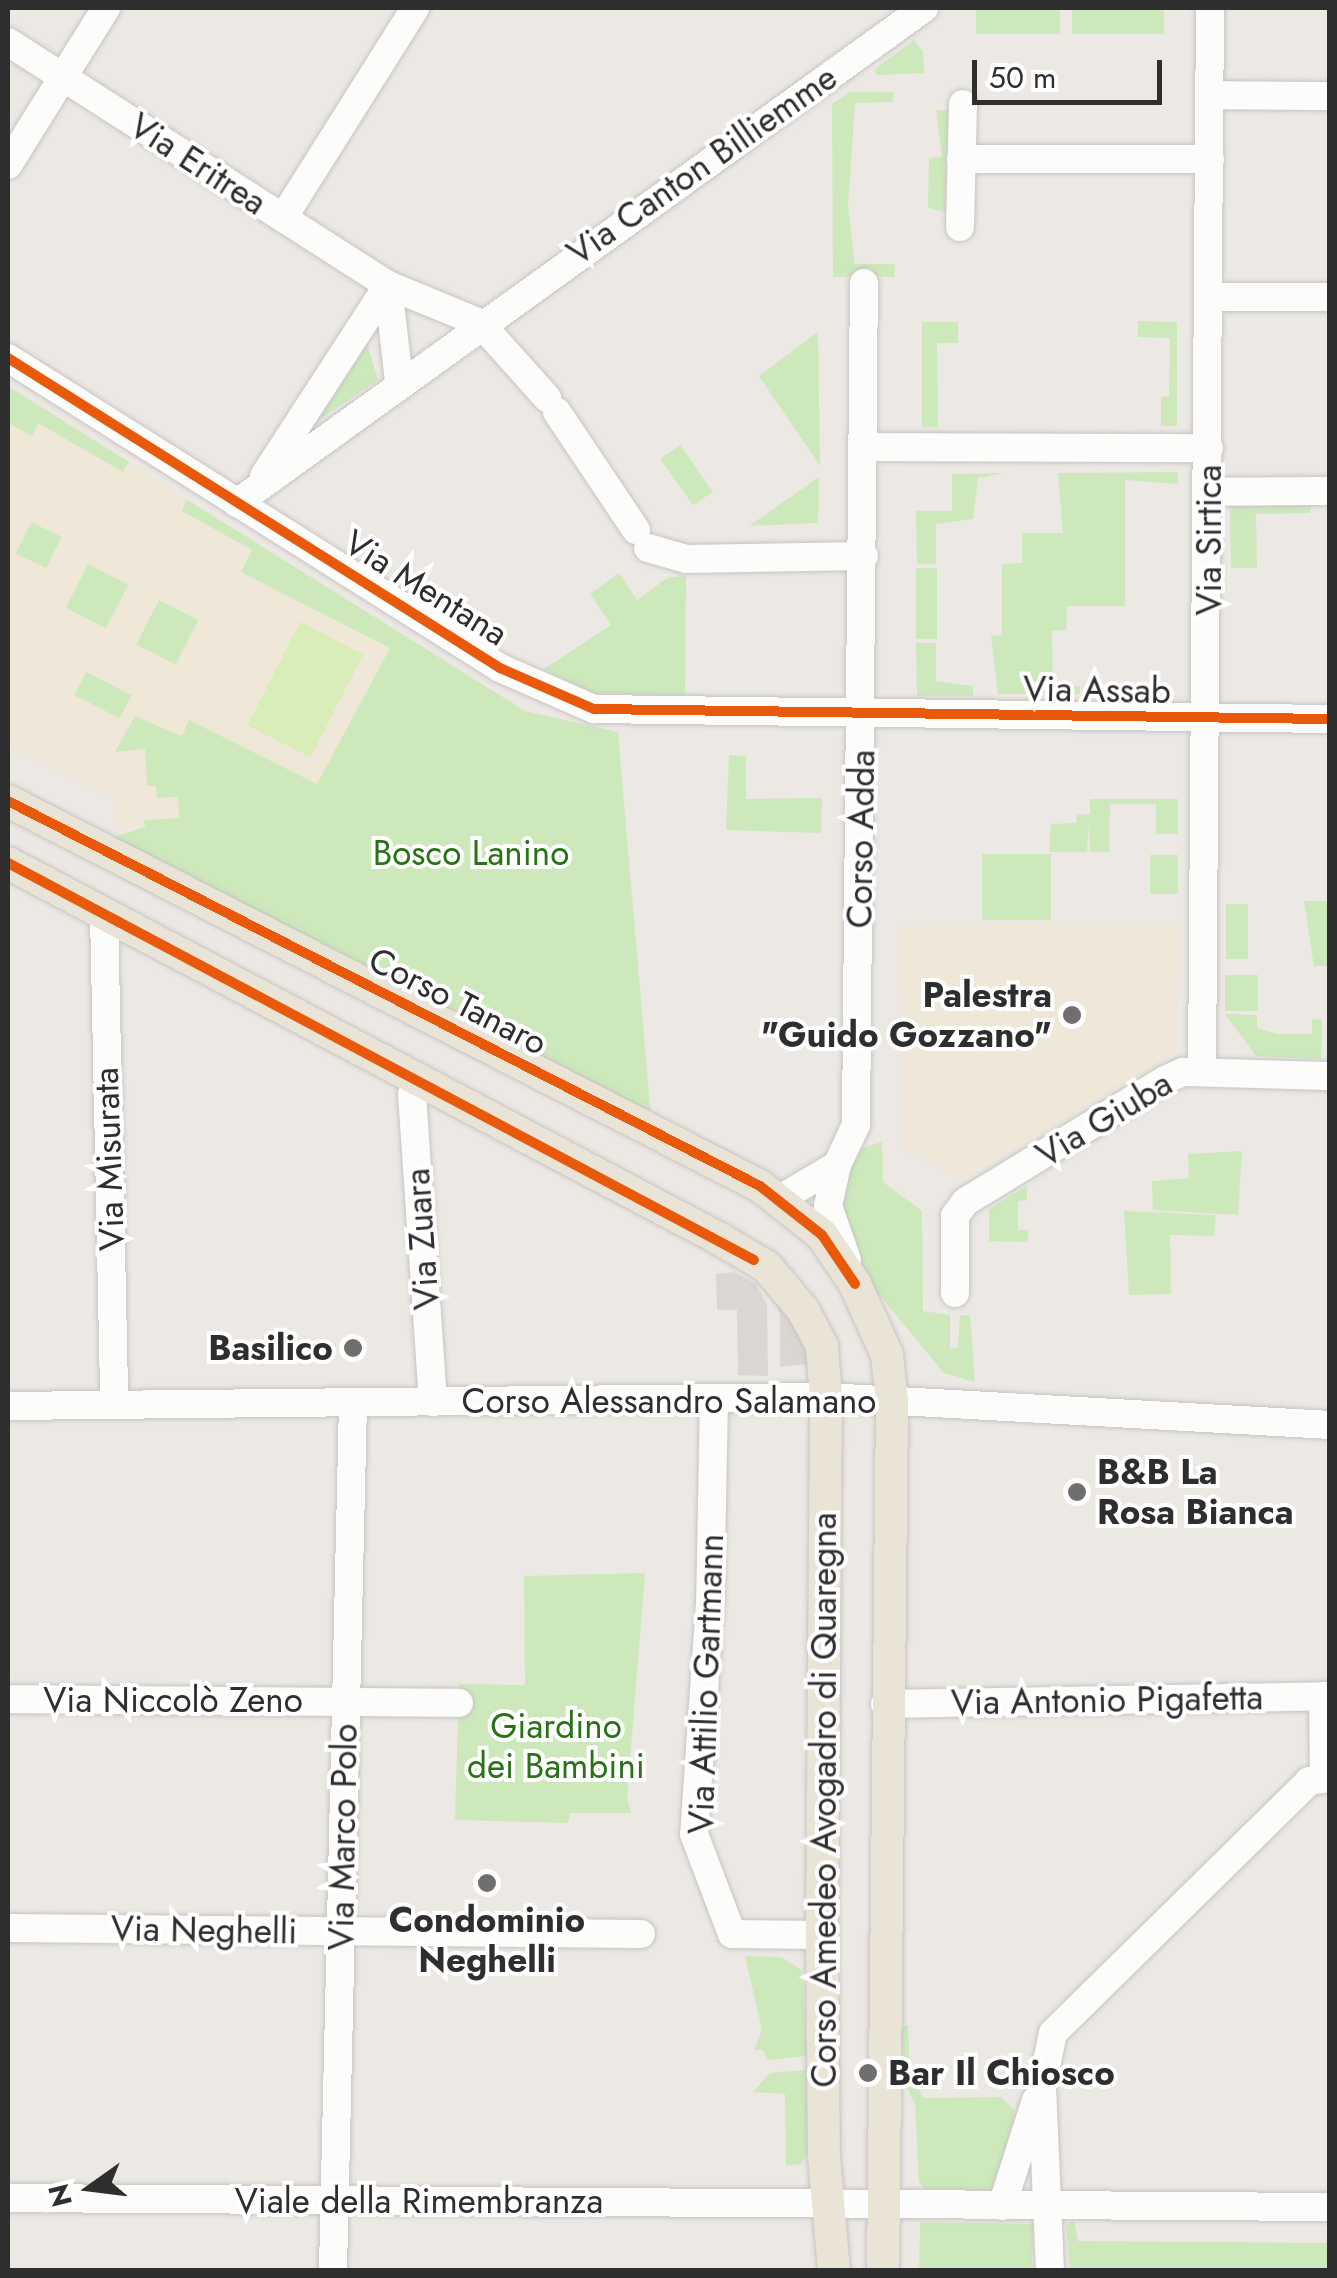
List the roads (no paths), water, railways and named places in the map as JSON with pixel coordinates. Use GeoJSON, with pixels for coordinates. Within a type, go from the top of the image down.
{"type":"FeatureCollection","features":[{"type":"Feature","properties":{"kind":"main road","name":"Corso Tanaro"},"geometry":{"type":"LineString","coordinates":[[8,801],[780,1199],[822,1235],[855,1284],[887,1356],[892,1400]]}},
{"type":"Feature","properties":{"kind":"main road"},"geometry":{"type":"LineString","coordinates":[[8,863],[767,1267],[822,1346],[826,1398]]}},
{"type":"Feature","properties":{"kind":"main road","name":"Corso Amedeo Avogadro di Quaregna"},"geometry":{"type":"LineString","coordinates":[[826,1398],[822,1934],[834,2270]]}},
{"type":"Feature","properties":{"kind":"main road","name":"Corso Amedeo Avogadro di Quaregna"},"geometry":{"type":"LineString","coordinates":[[883,2270],[885,1704],[892,1400]]}},
{"type":"Feature","properties":{"kind":"street"},"geometry":{"type":"LineString","coordinates":[[8,165],[106,8]]}},
{"type":"Feature","properties":{"kind":"street"},"geometry":{"type":"LineString","coordinates":[[283,218],[414,8]]}},
{"type":"Feature","properties":{"kind":"street","name":"Via Canton Billiemme"},"geometry":{"type":"LineString","coordinates":[[238,504],[261,482],[399,382],[924,8]]}},
{"type":"Feature","properties":{"kind":"street","name":"Via Sirtica"},"geometry":{"type":"LineString","coordinates":[[1202,1072],[1208,718],[1210,8]]}},
{"type":"Feature","properties":{"kind":"street","name":"Via Eritrea"},"geometry":{"type":"LineString","coordinates":[[8,42],[388,285]]}},
{"type":"Feature","properties":{"kind":"street"},"geometry":{"type":"LineString","coordinates":[[1210,96],[1330,96]]}},
{"type":"Feature","properties":{"kind":"street"},"geometry":{"type":"LineString","coordinates":[[960,227],[963,104]]}},
{"type":"Feature","properties":{"kind":"street"},"geometry":{"type":"LineString","coordinates":[[961,159],[1210,159]]}},
{"type":"Feature","properties":{"kind":"street","name":"Corso Adda"},"geometry":{"type":"LineString","coordinates":[[855,1284],[828,1206],[836,1166],[856,1124],[864,715],[864,283]]}},
{"type":"Feature","properties":{"kind":"street"},"geometry":{"type":"LineString","coordinates":[[399,382],[388,285],[480,324],[552,405],[642,539],[686,559],[864,556]]}},
{"type":"Feature","properties":{"kind":"street","name":"Via Canton Billiemme"},"geometry":{"type":"LineString","coordinates":[[261,482],[388,285]]}},
{"type":"Feature","properties":{"kind":"street"},"geometry":{"type":"LineString","coordinates":[[1208,297],[1330,297]]}},
{"type":"Feature","properties":{"kind":"street","name":"Via Mentana"},"geometry":{"type":"LineString","coordinates":[[8,358],[500,668],[561,698],[621,711],[864,715]]}},
{"type":"Feature","properties":{"kind":"street"},"geometry":{"type":"LineString","coordinates":[[862,447],[1209,448]]}},
{"type":"Feature","properties":{"kind":"street"},"geometry":{"type":"LineString","coordinates":[[1209,492],[1330,491]]}},
{"type":"Feature","properties":{"kind":"street","name":"Via Assab"},"geometry":{"type":"LineString","coordinates":[[864,715],[1330,719]]}},
{"type":"Feature","properties":{"kind":"street","name":"Via Misurata"},"geometry":{"type":"LineString","coordinates":[[104,913],[114,1404]]}},
{"type":"Feature","properties":{"kind":"street","name":"Via Giuba"},"geometry":{"type":"LineString","coordinates":[[954,1293],[955,1216],[965,1202],[1164,1080],[1202,1072],[1330,1076]]}},
{"type":"Feature","properties":{"kind":"street","name":"Via Zuara"},"geometry":{"type":"LineString","coordinates":[[417,1078],[412,1094],[433,1402]]}},
{"type":"Feature","properties":{"kind":"street"},"geometry":{"type":"LineString","coordinates":[[780,1199],[836,1166]]}},
{"type":"Feature","properties":{"kind":"street","name":"Via Attilio Gartmann"},"geometry":{"type":"LineString","coordinates":[[714,1398],[710,1602],[694,1834],[732,1934],[822,1934]]}},
{"type":"Feature","properties":{"kind":"street","name":"Corso Alessandro Salamano"},"geometry":{"type":"LineString","coordinates":[[8,1406],[826,1398],[1330,1425]]}},
{"type":"Feature","properties":{"kind":"street","name":"Via Marco Polo"},"geometry":{"type":"LineString","coordinates":[[333,2270],[353,1403]]}},
{"type":"Feature","properties":{"kind":"street"},"geometry":{"type":"LineString","coordinates":[[1002,2206],[1042,2085],[1052,2034],[1309,1781],[1327,1778],[1326,1696]]}},
{"type":"Feature","properties":{"kind":"street","name":"Via Antonio Pigafetta"},"geometry":{"type":"LineString","coordinates":[[885,1704],[1326,1696]]}},
{"type":"Feature","properties":{"kind":"street","name":"Via Niccolò Zeno"},"geometry":{"type":"LineString","coordinates":[[8,1699],[459,1703]]}},
{"type":"Feature","properties":{"kind":"street","name":"Via Neghelli"},"geometry":{"type":"LineString","coordinates":[[8,1928],[641,1934]]}},
{"type":"Feature","properties":{"kind":"street"},"geometry":{"type":"LineString","coordinates":[[1042,2085],[1050,2270]]}},
{"type":"Feature","properties":{"kind":"street","name":"Viale della Rimembranza"},"geometry":{"type":"LineString","coordinates":[[8,2198],[1330,2207]]}},
{"type":"Feature","properties":{"kind":"place","name":"Palestra \"Guido Gozzano\""},"geometry":{"type":"Point","coordinates":[1072,1015]}},
{"type":"Feature","properties":{"kind":"place","name":"Basilico"},"geometry":{"type":"Point","coordinates":[353,1348]}},
{"type":"Feature","properties":{"kind":"place","name":"B&B La Rosa Bianca"},"geometry":{"type":"Point","coordinates":[1077,1492]}},
{"type":"Feature","properties":{"kind":"place","name":"Condominio Neghelli"},"geometry":{"type":"Point","coordinates":[487,1883]}},
{"type":"Feature","properties":{"kind":"place","name":"Bar Il Chiosco"},"geometry":{"type":"Point","coordinates":[868,2073]}},
{"type":"Feature","properties":{"kind":"park label","name":"Bosco Lanino"},"geometry":{"type":"Point","coordinates":[471,853]}},
{"type":"Feature","properties":{"kind":"park label","name":"Giardino dei Bambini"},"geometry":{"type":"Point","coordinates":[556,1746]}}]}
